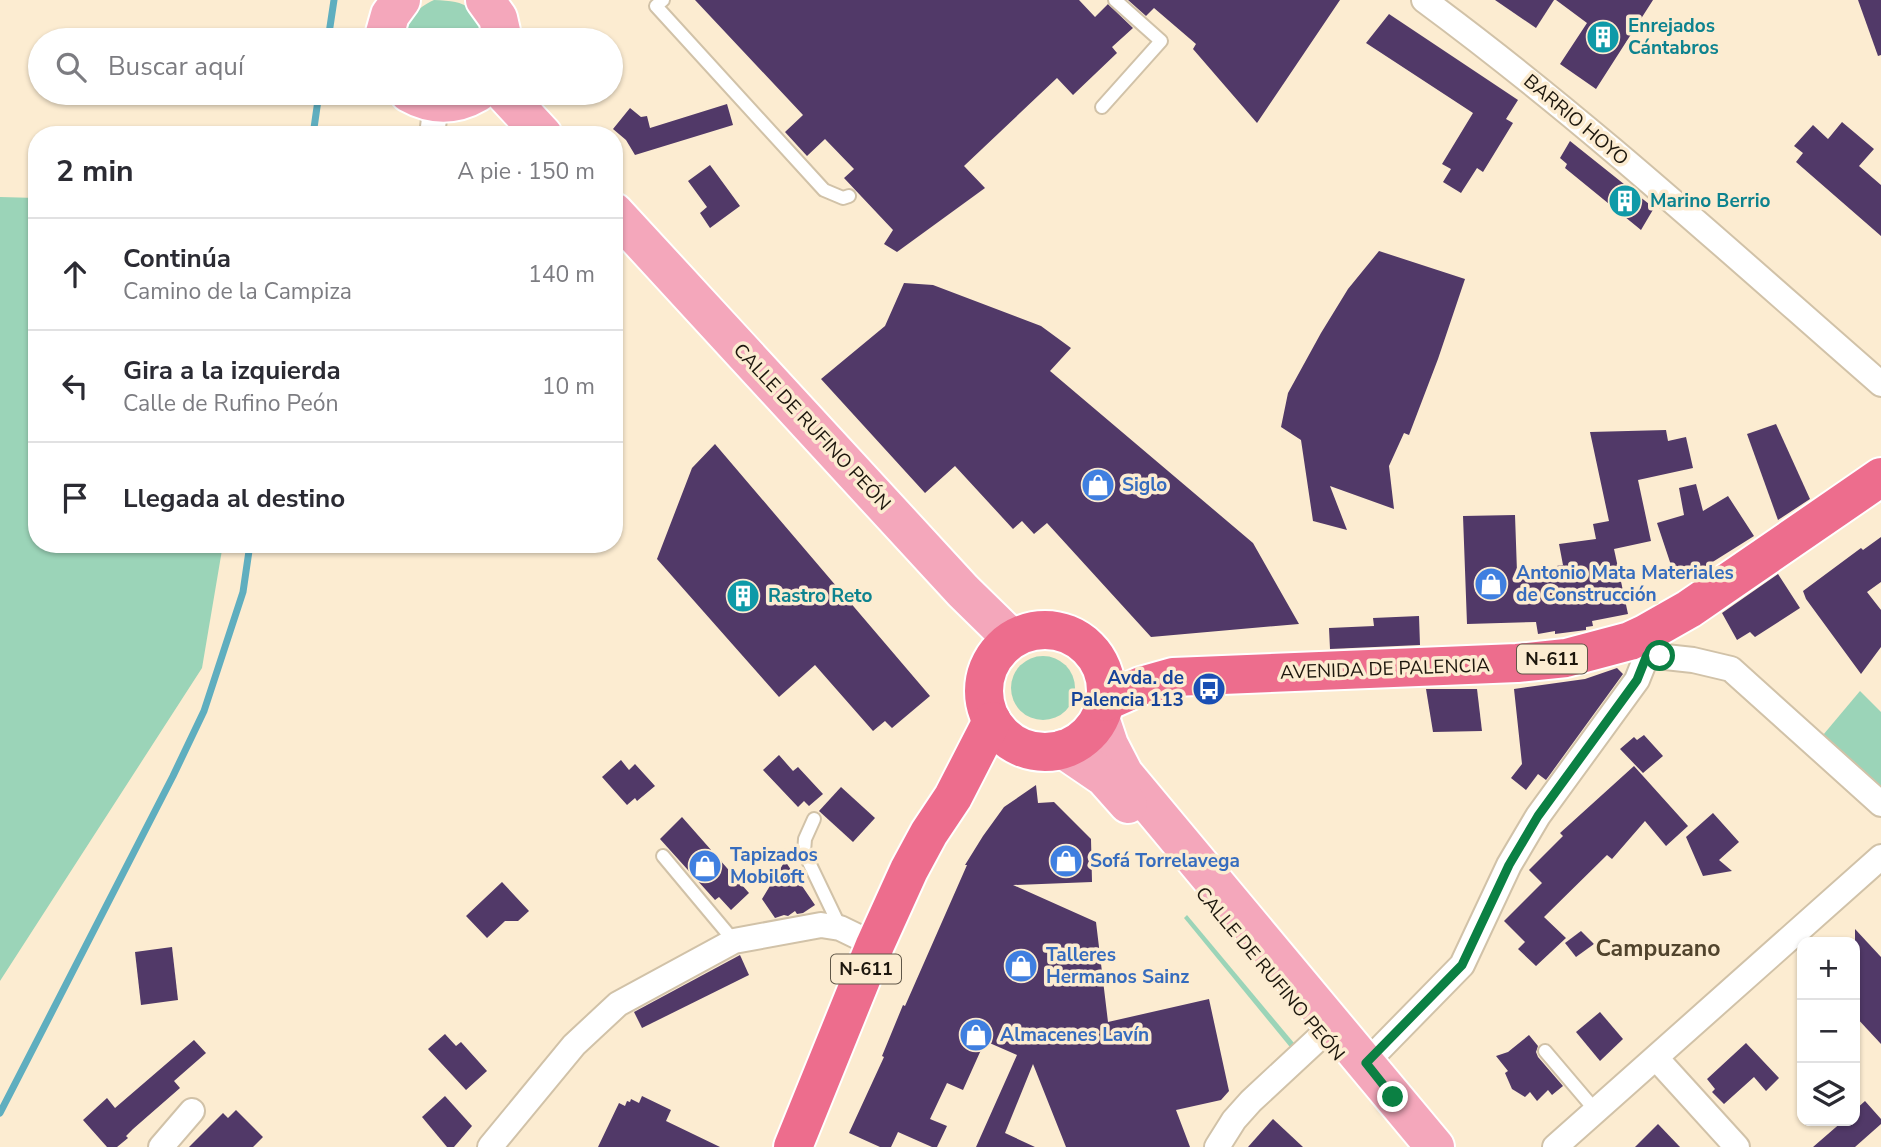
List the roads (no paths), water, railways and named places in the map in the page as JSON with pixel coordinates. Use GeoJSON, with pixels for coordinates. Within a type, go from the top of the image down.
{"type":"FeatureCollection","features":[{"type":"Feature","properties":{"kind":"highway","name":"AVENIDA DE PALENCIA"},"geometry":{"type":"LineString","coordinates":[[1103,710],[1141,686],[1173,677],[1517,663],[1566,658],[1630,641],[1646,645],[1689,609],[1881,477]]}},
{"type":"Feature","properties":{"kind":"highway"},"geometry":{"type":"LineString","coordinates":[[1063,749],[1040,751],[1005,733],[986,706],[986,674],[1003,649],[1031,631],[1051,630],[1070,635],[1087,646],[1099,662],[1106,682],[1103,710]]}},
{"type":"Feature","properties":{"kind":"highway","name":"AVENIDA DE PALENCIA"},"geometry":{"type":"LineString","coordinates":[[1099,662],[1173,677]]}},
{"type":"Feature","properties":{"kind":"highway","name":"N-611"},"geometry":{"type":"LineString","coordinates":[[1063,749],[1078,742],[1091,731],[1103,710]]}},
{"type":"Feature","properties":{"kind":"highway","name":"N-611"},"geometry":{"type":"LineString","coordinates":[[793,1147],[875,945],[909,870],[953,797],[1005,733]]}},
{"type":"Feature","properties":{"kind":"main road"},"geometry":{"type":"LineString","coordinates":[[386,28],[390,15],[400,0]]}},
{"type":"Feature","properties":{"kind":"main road"},"geometry":{"type":"LineString","coordinates":[[425,110],[445,105]]}},
{"type":"Feature","properties":{"kind":"main road"},"geometry":{"type":"LineString","coordinates":[[493,105],[506,126]]}},
{"type":"Feature","properties":{"kind":"main road"},"geometry":{"type":"LineString","coordinates":[[502,105],[531,126]]}},
{"type":"Feature","properties":{"kind":"main road","name":"CALLE DE RUFINO PEÓN"},"geometry":{"type":"LineString","coordinates":[[623,222],[963,591],[1003,649]]}},
{"type":"Feature","properties":{"kind":"main road","name":"CALLE DE RUFINO PEÓN"},"geometry":{"type":"LineString","coordinates":[[623,255],[974,629],[1003,649]]}},
{"type":"Feature","properties":{"kind":"main road","name":"CALLE DE RUFINO PEÓN"},"geometry":{"type":"LineString","coordinates":[[1103,710],[1109,745],[1124,774],[1435,1147]]}},
{"type":"Feature","properties":{"kind":"main road","name":"CALLE DE RUFINO PEÓN"},"geometry":{"type":"LineString","coordinates":[[1063,749],[1112,785],[1412,1147]]}},
{"type":"Feature","properties":{"kind":"street","name":"BARRIO HOYO"},"geometry":{"type":"LineString","coordinates":[[1424,0],[1524,76],[1604,143],[1881,384]]}},
{"type":"Feature","properties":{"kind":"street"},"geometry":{"type":"LineString","coordinates":[[1366,1063],[1462,965],[1515,855],[1538,816],[1637,680],[1646,645],[1731,669],[1881,804]]}},
{"type":"Feature","properties":{"kind":"street"},"geometry":{"type":"LineString","coordinates":[[1555,1147],[1881,856]]}},
{"type":"Feature","properties":{"kind":"street"},"geometry":{"type":"LineString","coordinates":[[490,1147],[575,1045],[618,1004],[734,941],[821,925],[840,928],[875,945]]}},
{"type":"Feature","properties":{"kind":"street"},"geometry":{"type":"LineString","coordinates":[[1217,1147],[1234,1120],[1251,1101],[1321,1036]]}},
{"type":"Feature","properties":{"kind":"street"},"geometry":{"type":"LineString","coordinates":[[1656,1058],[1737,1147]]}},
{"type":"Feature","properties":{"kind":"street"},"geometry":{"type":"LineString","coordinates":[[161,1147],[192,1111]]}},
{"type":"Feature","properties":{"kind":"lane"},"geometry":{"type":"LineString","coordinates":[[663,0],[656,6],[824,190],[843,198],[849,196]]}},
{"type":"Feature","properties":{"kind":"lane"},"geometry":{"type":"LineString","coordinates":[[1102,107],[1161,41],[1115,0]]}},
{"type":"Feature","properties":{"kind":"lane"},"geometry":{"type":"LineString","coordinates":[[814,819],[805,839],[804,852],[840,928]]}},
{"type":"Feature","properties":{"kind":"lane"},"geometry":{"type":"LineString","coordinates":[[663,856],[734,941]]}},
{"type":"Feature","properties":{"kind":"lane"},"geometry":{"type":"LineString","coordinates":[[1545,1051],[1596,1111]]}},
{"type":"Feature","properties":{"kind":"waterway"},"geometry":{"type":"LineString","coordinates":[[330,28],[334,0]]}},
{"type":"Feature","properties":{"kind":"waterway"},"geometry":{"type":"LineString","coordinates":[[314,126],[317,105]]}},
{"type":"Feature","properties":{"kind":"waterway"},"geometry":{"type":"LineString","coordinates":[[0,1113],[204,711],[243,592],[249,553]]}},
{"type":"Feature","properties":{"kind":"place","name":"Enrejados Cántabros"},"geometry":{"type":"Point","coordinates":[1603,37]}},
{"type":"Feature","properties":{"kind":"place","name":"Marino Berrio"},"geometry":{"type":"Point","coordinates":[1625,201]}},
{"type":"Feature","properties":{"kind":"place","name":"Siglo"},"geometry":{"type":"Point","coordinates":[1098,485]}},
{"type":"Feature","properties":{"kind":"place","name":"Antonio Mata Materiales de Construcción"},"geometry":{"type":"Point","coordinates":[1491,584]}},
{"type":"Feature","properties":{"kind":"place","name":"Rastro Reto"},"geometry":{"type":"Point","coordinates":[743,596]}},
{"type":"Feature","properties":{"kind":"place","name":"Avda. de Palencia 113"},"geometry":{"type":"Point","coordinates":[1209,689]}},
{"type":"Feature","properties":{"kind":"place","name":"Sofá Torrelavega"},"geometry":{"type":"Point","coordinates":[1066,861]}},
{"type":"Feature","properties":{"kind":"place","name":"Tapizados Mobiloft"},"geometry":{"type":"Point","coordinates":[705,866]}},
{"type":"Feature","properties":{"kind":"place","name":"Talleres Hermanos Sainz"},"geometry":{"type":"Point","coordinates":[1021,966]}},
{"type":"Feature","properties":{"kind":"place","name":"Almacenes Lavín"},"geometry":{"type":"Point","coordinates":[976,1035]}},
{"type":"Feature","properties":{"kind":"district","name":"Campuzano"},"geometry":{"type":"Point","coordinates":[1658,948]}}]}
